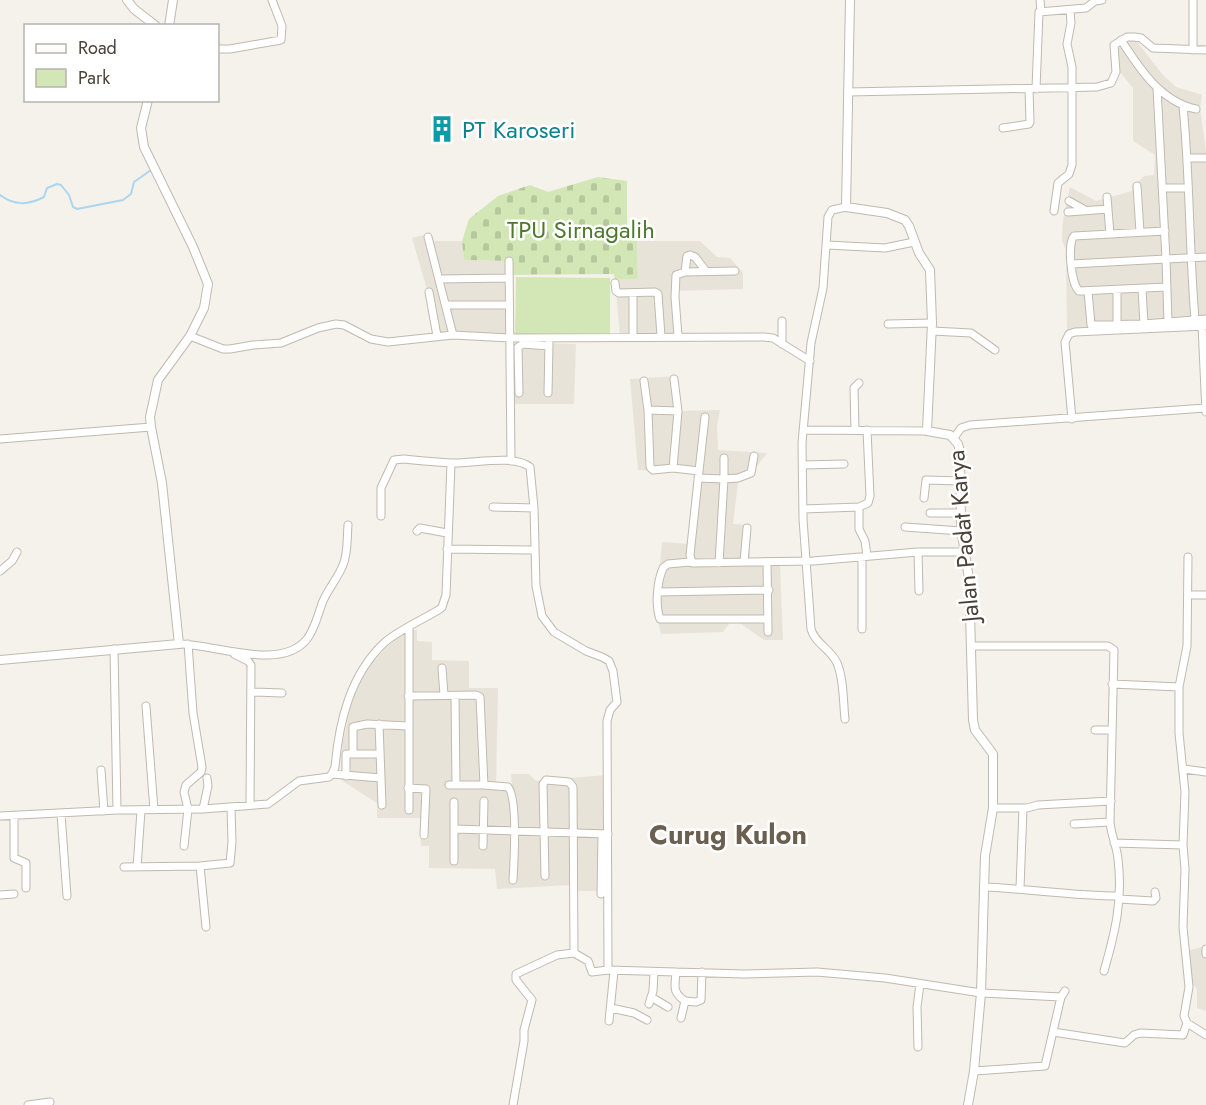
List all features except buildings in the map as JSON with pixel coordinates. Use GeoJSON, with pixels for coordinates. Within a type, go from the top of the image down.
{"type":"FeatureCollection","features":[{"type":"Feature","properties":{"kind":"street"},"geometry":{"type":"LineString","coordinates":[[127,0],[134,9],[153,24]]}},
{"type":"Feature","properties":{"kind":"street"},"geometry":{"type":"LineString","coordinates":[[169,24],[173,0]]}},
{"type":"Feature","properties":{"kind":"street"},"geometry":{"type":"LineString","coordinates":[[219,49],[281,40],[282,26],[272,0]]}},
{"type":"Feature","properties":{"kind":"street"},"geometry":{"type":"LineString","coordinates":[[845,719],[837,662],[813,637],[811,629],[804,560],[802,443],[805,430],[812,333],[823,288],[830,212],[846,207],[850,0]]}},
{"type":"Feature","properties":{"kind":"street"},"geometry":{"type":"LineString","coordinates":[[1003,128],[1030,122],[1041,12],[1040,0]]}},
{"type":"Feature","properties":{"kind":"street"},"geometry":{"type":"LineString","coordinates":[[1041,12],[1086,8],[1095,0],[1102,0]]}},
{"type":"Feature","properties":{"kind":"street"},"geometry":{"type":"LineString","coordinates":[[1192,0],[1193,50]]}},
{"type":"Feature","properties":{"kind":"street"},"geometry":{"type":"LineString","coordinates":[[1054,211],[1058,183],[1071,170],[1072,67],[1067,44],[1071,22],[1070,10]]}},
{"type":"Feature","properties":{"kind":"street"},"geometry":{"type":"LineString","coordinates":[[848,92],[1097,87],[1111,83],[1116,72],[1114,45],[1121,40],[1134,37],[1141,38],[1153,48],[1206,50]]}},
{"type":"Feature","properties":{"kind":"street"},"geometry":{"type":"LineString","coordinates":[[1121,40],[1139,68],[1157,88],[1183,106],[1196,109]]}},
{"type":"Feature","properties":{"kind":"street"},"geometry":{"type":"LineString","coordinates":[[1157,88],[1168,322]]}},
{"type":"Feature","properties":{"kind":"street"},"geometry":{"type":"LineString","coordinates":[[148,102],[141,128],[144,147],[208,284],[204,308],[190,336],[158,380],[152,404],[151,427],[162,483],[202,767],[201,772],[186,785],[184,792],[188,809],[184,846]]}},
{"type":"Feature","properties":{"kind":"street"},"geometry":{"type":"LineString","coordinates":[[1183,106],[1188,158],[1190,258],[1195,320]]}},
{"type":"Feature","properties":{"kind":"street"},"geometry":{"type":"LineString","coordinates":[[1188,158],[1206,158]]}},
{"type":"Feature","properties":{"kind":"street"},"geometry":{"type":"LineString","coordinates":[[1137,186],[1140,232]]}},
{"type":"Feature","properties":{"kind":"street"},"geometry":{"type":"LineString","coordinates":[[1162,188],[1187,188]]}},
{"type":"Feature","properties":{"kind":"street"},"geometry":{"type":"LineString","coordinates":[[1107,197],[1110,234]]}},
{"type":"Feature","properties":{"kind":"street"},"geometry":{"type":"LineString","coordinates":[[1069,201],[1085,210]]}},
{"type":"Feature","properties":{"kind":"street","name":"Jalan Padat Karya"},"geometry":{"type":"LineString","coordinates":[[846,207],[887,213],[905,220],[930,270],[932,327],[927,431],[943,432],[954,438],[960,451],[960,513],[969,579],[973,720],[975,730],[993,754],[993,808],[985,856],[981,993],[974,1071],[968,1105]]}},
{"type":"Feature","properties":{"kind":"street"},"geometry":{"type":"LineString","coordinates":[[1068,212],[1108,209]]}},
{"type":"Feature","properties":{"kind":"street"},"geometry":{"type":"LineString","coordinates":[[1165,231],[1072,237],[1071,240],[1076,289],[1088,291],[1167,287]]}},
{"type":"Feature","properties":{"kind":"street"},"geometry":{"type":"LineString","coordinates":[[428,237],[453,335]]}},
{"type":"Feature","properties":{"kind":"street"},"geometry":{"type":"LineString","coordinates":[[827,246],[885,248],[914,242]]}},
{"type":"Feature","properties":{"kind":"street"},"geometry":{"type":"LineString","coordinates":[[685,272],[687,256],[690,255],[695,257],[706,271]]}},
{"type":"Feature","properties":{"kind":"street"},"geometry":{"type":"LineString","coordinates":[[1072,264],[1206,257]]}},
{"type":"Feature","properties":{"kind":"street"},"geometry":{"type":"LineString","coordinates":[[508,261],[511,461]]}},
{"type":"Feature","properties":{"kind":"street"},"geometry":{"type":"LineString","coordinates":[[678,336],[676,275],[685,272],[735,271]]}},
{"type":"Feature","properties":{"kind":"street"},"geometry":{"type":"LineString","coordinates":[[439,279],[509,278]]}},
{"type":"Feature","properties":{"kind":"street"},"geometry":{"type":"LineString","coordinates":[[615,283],[618,293],[658,294],[661,336]]}},
{"type":"Feature","properties":{"kind":"street"},"geometry":{"type":"LineString","coordinates":[[1142,289],[1143,324]]}},
{"type":"Feature","properties":{"kind":"street"},"geometry":{"type":"LineString","coordinates":[[1117,290],[1117,325]]}},
{"type":"Feature","properties":{"kind":"street"},"geometry":{"type":"LineString","coordinates":[[1088,291],[1090,325],[1195,320],[1205,323]]}},
{"type":"Feature","properties":{"kind":"street"},"geometry":{"type":"LineString","coordinates":[[429,292],[437,336]]}},
{"type":"Feature","properties":{"kind":"street"},"geometry":{"type":"LineString","coordinates":[[633,293],[633,336]]}},
{"type":"Feature","properties":{"kind":"street"},"geometry":{"type":"LineString","coordinates":[[446,305],[508,305]]}},
{"type":"Feature","properties":{"kind":"street"},"geometry":{"type":"LineString","coordinates":[[782,321],[782,344]]}},
{"type":"Feature","properties":{"kind":"street"},"geometry":{"type":"LineString","coordinates":[[954,438],[961,428],[970,425],[1205,410],[1205,323]]}},
{"type":"Feature","properties":{"kind":"street"},"geometry":{"type":"LineString","coordinates":[[1072,419],[1065,342],[1069,334],[1205,323]]}},
{"type":"Feature","properties":{"kind":"street"},"geometry":{"type":"LineString","coordinates":[[190,336],[230,349],[281,343],[318,328],[336,324],[344,325],[371,339],[388,342],[453,335],[510,338],[764,337],[772,338],[810,361]]}},
{"type":"Feature","properties":{"kind":"street"},"geometry":{"type":"LineString","coordinates":[[888,324],[971,333],[995,350]]}},
{"type":"Feature","properties":{"kind":"street"},"geometry":{"type":"LineString","coordinates":[[548,393],[549,337]]}},
{"type":"Feature","properties":{"kind":"street"},"geometry":{"type":"LineString","coordinates":[[519,393],[518,346],[526,344],[549,346]]}},
{"type":"Feature","properties":{"kind":"street"},"geometry":{"type":"LineString","coordinates":[[673,468],[678,411],[674,379]]}},
{"type":"Feature","properties":{"kind":"street"},"geometry":{"type":"LineString","coordinates":[[644,381],[648,410],[650,467],[653,470],[673,468],[724,479],[738,478],[751,473],[754,456]]}},
{"type":"Feature","properties":{"kind":"street"},"geometry":{"type":"LineString","coordinates":[[855,430],[854,388],[859,383]]}},
{"type":"Feature","properties":{"kind":"street"},"geometry":{"type":"LineString","coordinates":[[648,410],[678,411]]}},
{"type":"Feature","properties":{"kind":"street"},"geometry":{"type":"LineString","coordinates":[[690,562],[705,417]]}},
{"type":"Feature","properties":{"kind":"street"},"geometry":{"type":"LineString","coordinates":[[0,439],[151,427]]}},
{"type":"Feature","properties":{"kind":"street"},"geometry":{"type":"LineString","coordinates":[[805,430],[927,431]]}},
{"type":"Feature","properties":{"kind":"street"},"geometry":{"type":"LineString","coordinates":[[803,509],[860,507],[868,503],[870,498],[867,430]]}},
{"type":"Feature","properties":{"kind":"street"},"geometry":{"type":"LineString","coordinates":[[719,562],[724,458]]}},
{"type":"Feature","properties":{"kind":"street"},"geometry":{"type":"LineString","coordinates":[[381,516],[381,488],[394,460],[451,463],[511,461],[523,462],[530,467],[534,508],[536,586],[542,616],[554,632],[586,651],[606,659],[613,671],[617,698],[608,721],[601,894]]}},
{"type":"Feature","properties":{"kind":"street"},"geometry":{"type":"LineString","coordinates":[[332,774],[347,699],[352,688],[384,643],[442,607],[446,595],[451,463]]}},
{"type":"Feature","properties":{"kind":"street"},"geometry":{"type":"LineString","coordinates":[[803,465],[844,464]]}},
{"type":"Feature","properties":{"kind":"street"},"geometry":{"type":"LineString","coordinates":[[924,498],[926,480],[960,481]]}},
{"type":"Feature","properties":{"kind":"street"},"geometry":{"type":"LineString","coordinates":[[493,507],[534,508]]}},
{"type":"Feature","properties":{"kind":"street"},"geometry":{"type":"LineString","coordinates":[[860,507],[859,529],[865,541],[862,629]]}},
{"type":"Feature","properties":{"kind":"street"},"geometry":{"type":"LineString","coordinates":[[930,513],[960,513]]}},
{"type":"Feature","properties":{"kind":"street"},"geometry":{"type":"LineString","coordinates":[[0,660],[183,644],[256,654],[284,653],[298,648],[308,639],[327,593],[344,564],[348,525]]}},
{"type":"Feature","properties":{"kind":"street"},"geometry":{"type":"LineString","coordinates":[[905,527],[961,531]]}},
{"type":"Feature","properties":{"kind":"street"},"geometry":{"type":"LineString","coordinates":[[417,531],[420,528],[447,533]]}},
{"type":"Feature","properties":{"kind":"street"},"geometry":{"type":"LineString","coordinates":[[744,562],[747,528]]}},
{"type":"Feature","properties":{"kind":"street"},"geometry":{"type":"LineString","coordinates":[[447,549],[534,550]]}},
{"type":"Feature","properties":{"kind":"street"},"geometry":{"type":"LineString","coordinates":[[0,571],[12,561],[17,552]]}},
{"type":"Feature","properties":{"kind":"street"},"geometry":{"type":"LineString","coordinates":[[918,552],[919,591]]}},
{"type":"Feature","properties":{"kind":"street"},"geometry":{"type":"LineString","coordinates":[[768,619],[661,620],[658,615],[658,592],[661,572],[665,566],[690,562],[767,562],[918,552],[964,552]]}},
{"type":"Feature","properties":{"kind":"street"},"geometry":{"type":"LineString","coordinates":[[1188,557],[1187,646],[1179,687],[1179,732],[1185,792],[1183,927],[1189,987],[1184,1016],[1187,1023],[1206,1035]]}},
{"type":"Feature","properties":{"kind":"street"},"geometry":{"type":"LineString","coordinates":[[767,562],[768,632]]}},
{"type":"Feature","properties":{"kind":"street"},"geometry":{"type":"LineString","coordinates":[[658,592],[769,590]]}},
{"type":"Feature","properties":{"kind":"street"},"geometry":{"type":"LineString","coordinates":[[1188,595],[1206,595]]}},
{"type":"Feature","properties":{"kind":"street"},"geometry":{"type":"LineString","coordinates":[[409,628],[409,810]]}},
{"type":"Feature","properties":{"kind":"street"},"geometry":{"type":"LineString","coordinates":[[970,646],[1112,647],[1114,650],[1110,822],[1118,856],[1119,915],[1104,971]]}},
{"type":"Feature","properties":{"kind":"street"},"geometry":{"type":"LineString","coordinates":[[114,649],[117,810]]}},
{"type":"Feature","properties":{"kind":"street"},"geometry":{"type":"LineString","coordinates":[[230,651],[251,663],[250,805]]}},
{"type":"Feature","properties":{"kind":"street"},"geometry":{"type":"LineString","coordinates":[[442,668],[444,695]]}},
{"type":"Feature","properties":{"kind":"street"},"geometry":{"type":"LineString","coordinates":[[1112,684],[1179,687]]}},
{"type":"Feature","properties":{"kind":"street"},"geometry":{"type":"LineString","coordinates":[[251,692],[282,693]]}},
{"type":"Feature","properties":{"kind":"street"},"geometry":{"type":"LineString","coordinates":[[408,696],[476,695],[480,697],[484,785]]}},
{"type":"Feature","properties":{"kind":"street"},"geometry":{"type":"LineString","coordinates":[[455,696],[453,785],[510,788],[515,832],[513,880]]}},
{"type":"Feature","properties":{"kind":"street"},"geometry":{"type":"LineString","coordinates":[[146,706],[154,810]]}},
{"type":"Feature","properties":{"kind":"street"},"geometry":{"type":"LineString","coordinates":[[353,754],[353,727],[367,724],[408,726]]}},
{"type":"Feature","properties":{"kind":"street"},"geometry":{"type":"LineString","coordinates":[[379,724],[382,805]]}},
{"type":"Feature","properties":{"kind":"street"},"geometry":{"type":"LineString","coordinates":[[1095,730],[1112,730]]}},
{"type":"Feature","properties":{"kind":"street"},"geometry":{"type":"LineString","coordinates":[[346,776],[346,754],[380,754]]}},
{"type":"Feature","properties":{"kind":"street"},"geometry":{"type":"LineString","coordinates":[[1184,769],[1206,772]]}},
{"type":"Feature","properties":{"kind":"street"},"geometry":{"type":"LineString","coordinates":[[101,770],[104,811]]}},
{"type":"Feature","properties":{"kind":"street"},"geometry":{"type":"LineString","coordinates":[[0,816],[231,807],[273,802],[299,781],[329,777],[332,774],[381,778]]}},
{"type":"Feature","properties":{"kind":"street"},"geometry":{"type":"LineString","coordinates":[[204,809],[207,778]]}},
{"type":"Feature","properties":{"kind":"street"},"geometry":{"type":"LineString","coordinates":[[545,876],[543,784],[546,780],[569,782],[573,784],[574,953]]}},
{"type":"Feature","properties":{"kind":"street"},"geometry":{"type":"LineString","coordinates":[[408,788],[426,789],[424,835]]}},
{"type":"Feature","properties":{"kind":"street"},"geometry":{"type":"LineString","coordinates":[[483,846],[484,801]]}},
{"type":"Feature","properties":{"kind":"street"},"geometry":{"type":"LineString","coordinates":[[993,808],[1111,801]]}},
{"type":"Feature","properties":{"kind":"street"},"geometry":{"type":"LineString","coordinates":[[454,802],[454,861]]}},
{"type":"Feature","properties":{"kind":"street"},"geometry":{"type":"LineString","coordinates":[[124,867],[200,866],[230,863],[231,807]]}},
{"type":"Feature","properties":{"kind":"street"},"geometry":{"type":"LineString","coordinates":[[1020,888],[1023,808]]}},
{"type":"Feature","properties":{"kind":"street"},"geometry":{"type":"LineString","coordinates":[[137,867],[141,811]]}},
{"type":"Feature","properties":{"kind":"street"},"geometry":{"type":"LineString","coordinates":[[62,814],[67,896]]}},
{"type":"Feature","properties":{"kind":"street"},"geometry":{"type":"LineString","coordinates":[[14,816],[14,858],[26,862],[26,888]]}},
{"type":"Feature","properties":{"kind":"street"},"geometry":{"type":"LineString","coordinates":[[1074,824],[1110,822]]}},
{"type":"Feature","properties":{"kind":"street"},"geometry":{"type":"LineString","coordinates":[[455,829],[605,834]]}},
{"type":"Feature","properties":{"kind":"street"},"geometry":{"type":"LineString","coordinates":[[605,834],[609,876],[611,970],[609,1021]]}},
{"type":"Feature","properties":{"kind":"street"},"geometry":{"type":"LineString","coordinates":[[1114,843],[1183,845]]}},
{"type":"Feature","properties":{"kind":"street"},"geometry":{"type":"LineString","coordinates":[[200,866],[206,927]]}},
{"type":"Feature","properties":{"kind":"street"},"geometry":{"type":"LineString","coordinates":[[985,887],[1020,888],[1083,896],[1153,901],[1156,898],[1155,892]]}},
{"type":"Feature","properties":{"kind":"street"},"geometry":{"type":"LineString","coordinates":[[0,895],[14,894]]}},
{"type":"Feature","properties":{"kind":"street"},"geometry":{"type":"LineString","coordinates":[[1206,949],[1206,954]]}},
{"type":"Feature","properties":{"kind":"street"},"geometry":{"type":"LineString","coordinates":[[513,1105],[524,1041],[524,1026],[532,1000],[516,980],[516,974],[557,955],[574,953],[588,961],[591,972],[611,970],[762,974],[817,972],[981,993],[1063,994],[1045,1066],[974,1071]]}},
{"type":"Feature","properties":{"kind":"street"},"geometry":{"type":"LineString","coordinates":[[654,972],[650,1001],[668,1007]]}},
{"type":"Feature","properties":{"kind":"street"},"geometry":{"type":"LineString","coordinates":[[676,972],[675,991],[678,997],[685,1001],[696,1002],[701,1000],[702,972]]}},
{"type":"Feature","properties":{"kind":"street"},"geometry":{"type":"LineString","coordinates":[[918,1047],[917,1007],[920,984]]}},
{"type":"Feature","properties":{"kind":"street"},"geometry":{"type":"LineString","coordinates":[[681,1018],[685,1001]]}},
{"type":"Feature","properties":{"kind":"street"},"geometry":{"type":"LineString","coordinates":[[611,1008],[634,1013],[647,1020]]}},
{"type":"Feature","properties":{"kind":"street"},"geometry":{"type":"LineString","coordinates":[[1053,1032],[1125,1043],[1140,1033],[1184,1035],[1187,1023]]}},
{"type":"Feature","properties":{"kind":"street"},"geometry":{"type":"LineString","coordinates":[[28,1105],[50,1102]]}},
{"type":"Feature","properties":{"kind":"shaded area"},"geometry":{"type":"Polygon","coordinates":[[[1134,38],[1163,75],[1176,87],[1202,95],[1200,108],[1206,151],[1206,323],[1067,330],[1066,250],[1062,241],[1063,220],[1070,187],[1096,201],[1132,191],[1132,186],[1145,176],[1154,175],[1155,155],[1133,141],[1133,88],[1120,72],[1116,53],[1116,45],[1134,38]]]}},
{"type":"Feature","properties":{"kind":"shaded area"},"geometry":{"type":"Polygon","coordinates":[[[425,235],[430,241],[462,241],[464,260],[510,261],[509,336],[440,334],[412,238],[425,235]]]}},
{"type":"Feature","properties":{"kind":"shaded area"},"geometry":{"type":"Polygon","coordinates":[[[637,241],[700,241],[717,257],[730,258],[743,273],[743,289],[672,291],[674,336],[620,337],[615,279],[638,279],[637,241]]]}},
{"type":"Feature","properties":{"kind":"shaded area"},"geometry":{"type":"Polygon","coordinates":[[[518,343],[576,344],[574,404],[514,404],[514,346],[518,343]]]}},
{"type":"Feature","properties":{"kind":"shaded area"},"geometry":{"type":"Polygon","coordinates":[[[678,376],[680,411],[720,410],[717,427],[718,450],[767,453],[750,475],[738,483],[733,524],[749,525],[750,559],[769,557],[769,566],[780,565],[783,640],[764,640],[732,620],[723,632],[661,634],[656,614],[662,542],[689,544],[695,475],[684,472],[638,470],[630,379],[678,376]]]}},
{"type":"Feature","properties":{"kind":"shaded area"},"geometry":{"type":"Polygon","coordinates":[[[417,629],[417,641],[432,642],[432,660],[469,661],[469,688],[498,688],[496,785],[512,786],[511,774],[529,774],[536,781],[606,775],[605,891],[569,891],[569,885],[497,889],[495,869],[429,868],[429,846],[421,846],[420,818],[377,818],[377,803],[341,780],[342,746],[358,677],[396,638],[417,629]]]}},
{"type":"Feature","properties":{"kind":"shaded area"},"geometry":{"type":"Polygon","coordinates":[[[1206,946],[1206,1011],[1197,1008],[1197,989],[1193,984],[1186,951],[1206,946]]]}},
{"type":"Feature","properties":{"kind":"green space","name":"TPU Sirnagalih"},"geometry":{"type":"Polygon","coordinates":[[[598,177],[627,181],[627,240],[637,241],[638,279],[615,279],[614,274],[509,275],[509,261],[464,260],[462,241],[469,219],[498,196],[530,185],[548,192],[598,177]]]}},
{"type":"Feature","properties":{"kind":"green space"},"geometry":{"type":"Polygon","coordinates":[[[516,277],[610,278],[610,336],[515,335],[516,277]]]}},
{"type":"Feature","properties":{"kind":"waterway"},"geometry":{"type":"LineString","coordinates":[[0,195],[16,203],[27,203],[44,197],[47,188],[57,184],[61,185],[69,195],[73,207],[77,209],[123,200],[131,194],[134,182],[151,170]]}},
{"type":"Feature","properties":{"kind":"place","name":"PT Karoseri"},"geometry":{"type":"Point","coordinates":[442,129]}},
{"type":"Feature","properties":{"kind":"district","name":"Curug Kulon"},"geometry":{"type":"Point","coordinates":[728,834]}}]}
